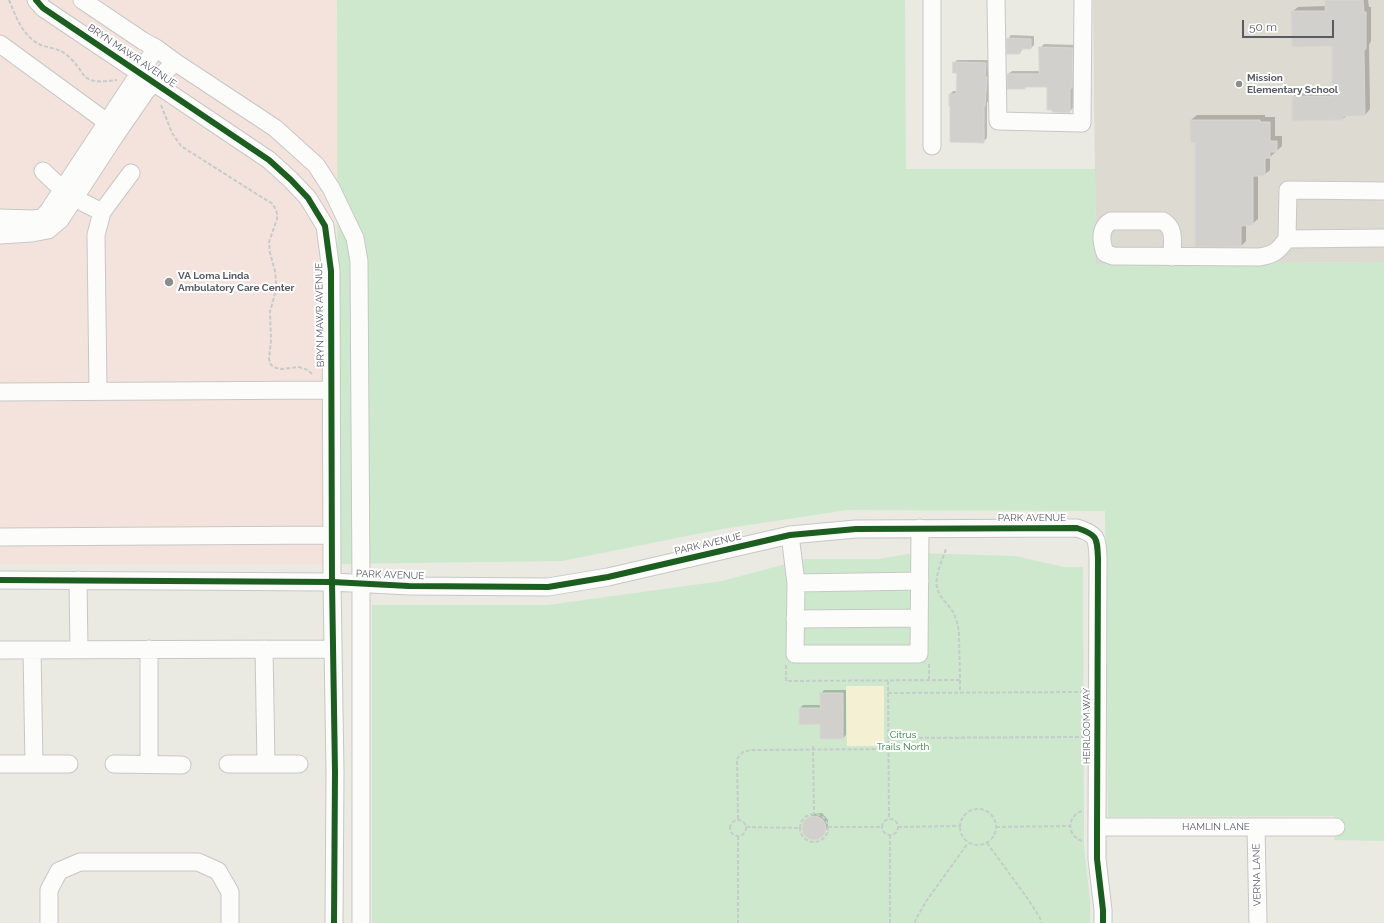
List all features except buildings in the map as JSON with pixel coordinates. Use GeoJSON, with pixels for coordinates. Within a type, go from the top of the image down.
{"type":"FeatureCollection","features":[{"type":"Feature","properties":{"kind":"street","name":"BRYN MAWR AVENUE"},"geometry":{"type":"LineString","coordinates":[[36,0],[43,8],[269,160],[308,198],[326,226],[331,271],[332,649],[335,772],[334,923]]}},
{"type":"Feature","properties":{"kind":"street","name":"BRYN MAWR AVENUE"},"geometry":{"type":"LineString","coordinates":[[82,0],[275,128],[316,165],[331,188],[355,238],[359,261],[361,923]]}},
{"type":"Feature","properties":{"kind":"street"},"geometry":{"type":"LineString","coordinates":[[932,0],[932,146]]}},
{"type":"Feature","properties":{"kind":"street"},"geometry":{"type":"LineString","coordinates":[[996,0],[998,122],[1082,123],[1083,0]]}},
{"type":"Feature","properties":{"kind":"street"},"geometry":{"type":"LineString","coordinates":[[0,44],[113,126]]}},
{"type":"Feature","properties":{"kind":"street"},"geometry":{"type":"LineString","coordinates":[[0,234],[32,233],[48,230],[60,220],[68,194],[113,126],[140,72],[156,48]]}},
{"type":"Feature","properties":{"kind":"street"},"geometry":{"type":"LineString","coordinates":[[113,126],[175,62]]}},
{"type":"Feature","properties":{"kind":"street"},"geometry":{"type":"LineString","coordinates":[[43,171],[68,194],[102,212]]}},
{"type":"Feature","properties":{"kind":"street"},"geometry":{"type":"LineString","coordinates":[[98,391],[96,235],[102,212],[131,173]]}},
{"type":"Feature","properties":{"kind":"street"},"geometry":{"type":"LineString","coordinates":[[1172,257],[1270,256],[1278,251],[1287,239],[1288,190],[1384,191]]}},
{"type":"Feature","properties":{"kind":"street"},"geometry":{"type":"LineString","coordinates":[[0,218],[42,218],[68,194]]}},
{"type":"Feature","properties":{"kind":"street"},"geometry":{"type":"LineString","coordinates":[[1287,239],[1384,238]]}},
{"type":"Feature","properties":{"kind":"street"},"geometry":{"type":"LineString","coordinates":[[0,392],[331,390]]}},
{"type":"Feature","properties":{"kind":"street"},"geometry":{"type":"LineString","coordinates":[[790,535],[796,582],[795,654],[919,654],[920,528]]}},
{"type":"Feature","properties":{"kind":"street","name":"PARK AVENUE"},"geometry":{"type":"LineString","coordinates":[[0,580],[332,582],[409,586],[548,587],[608,577],[790,535],[856,529],[920,528],[1077,528],[1090,532]]}},
{"type":"Feature","properties":{"kind":"street","name":"HEIRLOOM WAY"},"geometry":{"type":"LineString","coordinates":[[1090,532],[1097,540],[1098,558],[1097,859],[1103,910],[1103,923]]}},
{"type":"Feature","properties":{"kind":"street"},"geometry":{"type":"LineString","coordinates":[[0,536],[332,535]]}},
{"type":"Feature","properties":{"kind":"street"},"geometry":{"type":"LineString","coordinates":[[78,580],[79,650]]}},
{"type":"Feature","properties":{"kind":"street"},"geometry":{"type":"LineString","coordinates":[[796,582],[920,582]]}},
{"type":"Feature","properties":{"kind":"street"},"geometry":{"type":"LineString","coordinates":[[795,619],[919,618]]}},
{"type":"Feature","properties":{"kind":"street"},"geometry":{"type":"LineString","coordinates":[[264,649],[266,764]]}},
{"type":"Feature","properties":{"kind":"street"},"geometry":{"type":"LineString","coordinates":[[0,650],[332,649]]}},
{"type":"Feature","properties":{"kind":"street"},"geometry":{"type":"LineString","coordinates":[[32,650],[34,764]]}},
{"type":"Feature","properties":{"kind":"street"},"geometry":{"type":"LineString","coordinates":[[149,650],[149,764]]}},
{"type":"Feature","properties":{"kind":"street"},"geometry":{"type":"LineString","coordinates":[[0,764],[69,764]]}},
{"type":"Feature","properties":{"kind":"street"},"geometry":{"type":"LineString","coordinates":[[114,764],[182,765]]}},
{"type":"Feature","properties":{"kind":"street"},"geometry":{"type":"LineString","coordinates":[[228,764],[299,764]]}},
{"type":"Feature","properties":{"kind":"street","name":"VERNA LANE"},"geometry":{"type":"LineString","coordinates":[[1256,827],[1258,923]]}},
{"type":"Feature","properties":{"kind":"street","name":"HAMLIN LANE"},"geometry":{"type":"LineString","coordinates":[[1097,828],[1336,828]]}},
{"type":"Feature","properties":{"kind":"street"},"geometry":{"type":"LineString","coordinates":[[49,923],[49,890],[55,877],[59,871],[80,862],[198,862],[218,871],[230,892],[230,923]]}},
{"type":"Feature","properties":{"kind":"path"},"geometry":{"type":"LineString","coordinates":[[9,0],[16,17],[26,33],[40,44],[61,51],[69,57],[87,80],[95,82],[119,80]]}},
{"type":"Feature","properties":{"kind":"path"},"geometry":{"type":"LineString","coordinates":[[159,100],[172,133],[181,146],[268,200],[276,208],[277,219],[269,242],[276,280],[276,290],[270,312],[271,340],[269,359],[271,365],[276,368],[282,369],[299,367],[308,370],[317,379]]}},
{"type":"Feature","properties":{"kind":"path"},"geometry":{"type":"LineString","coordinates":[[946,549],[938,573],[937,583],[938,592],[953,611],[958,624],[960,692]]}},
{"type":"Feature","properties":{"kind":"path"},"geometry":{"type":"LineString","coordinates":[[889,818],[888,681],[960,680]]}},
{"type":"Feature","properties":{"kind":"path"},"geometry":{"type":"LineString","coordinates":[[814,681],[814,686]]}},
{"type":"Feature","properties":{"kind":"path"},"geometry":{"type":"LineString","coordinates":[[888,693],[1085,692]]}},
{"type":"Feature","properties":{"kind":"path"},"geometry":{"type":"LineString","coordinates":[[889,738],[1085,737]]}},
{"type":"Feature","properties":{"kind":"path"},"geometry":{"type":"LineString","coordinates":[[738,819],[737,760],[743,752],[751,750],[813,748],[889,749]]}},
{"type":"Feature","properties":{"kind":"path"},"geometry":{"type":"LineString","coordinates":[[813,748],[814,813]]}},
{"type":"Feature","properties":{"kind":"path"},"geometry":{"type":"LineString","coordinates":[[981,809],[992,815],[995,820],[996,827],[994,836],[987,843],[978,846],[968,843],[962,836],[959,826],[960,820],[969,811],[981,809]]}},
{"type":"Feature","properties":{"kind":"path"},"geometry":{"type":"LineString","coordinates":[[1085,811],[1073,817],[1070,826],[1073,835],[1076,838],[1086,841]]}},
{"type":"Feature","properties":{"kind":"path"},"geometry":{"type":"LineString","coordinates":[[814,813],[825,819],[828,827],[828,832],[822,839],[814,842],[809,841],[802,836],[799,828],[802,819],[809,814],[814,813]]}},
{"type":"Feature","properties":{"kind":"path"},"geometry":{"type":"LineString","coordinates":[[881,827],[883,822],[889,818]]}},
{"type":"Feature","properties":{"kind":"path"},"geometry":{"type":"LineString","coordinates":[[881,827],[885,834],[895,834],[898,827],[897,822],[889,818]]}},
{"type":"Feature","properties":{"kind":"path"},"geometry":{"type":"LineString","coordinates":[[738,819],[742,821],[746,828]]}},
{"type":"Feature","properties":{"kind":"path"},"geometry":{"type":"LineString","coordinates":[[738,819],[733,821],[729,828],[733,835],[738,836],[743,834],[746,828]]}},
{"type":"Feature","properties":{"kind":"path"},"geometry":{"type":"LineString","coordinates":[[898,827],[959,826]]}},
{"type":"Feature","properties":{"kind":"path"},"geometry":{"type":"LineString","coordinates":[[996,827],[1070,826]]}},
{"type":"Feature","properties":{"kind":"path"},"geometry":{"type":"LineString","coordinates":[[828,827],[881,827]]}},
{"type":"Feature","properties":{"kind":"path"},"geometry":{"type":"LineString","coordinates":[[746,828],[799,828]]}},
{"type":"Feature","properties":{"kind":"path"},"geometry":{"type":"LineString","coordinates":[[890,835],[890,923]]}},
{"type":"Feature","properties":{"kind":"path"},"geometry":{"type":"LineString","coordinates":[[738,836],[738,923]]}},
{"type":"Feature","properties":{"kind":"path"},"geometry":{"type":"LineString","coordinates":[[915,923],[927,900],[968,843]]}},
{"type":"Feature","properties":{"kind":"path"},"geometry":{"type":"LineString","coordinates":[[987,843],[1028,899],[1040,918],[1040,923]]}},
{"type":"Feature","properties":{"kind":"shaded area","name":"VA Loma Linda Ambulatory Care Center"},"geometry":{"type":"Polygon","coordinates":[[[0,0],[337,0],[338,564],[0,564],[0,0]]]}},
{"type":"Feature","properties":{"kind":"shaded area","name":"Mission Elementary School"},"geometry":{"type":"Polygon","coordinates":[[[1093,0],[1384,0],[1384,262],[1096,264],[1093,0]]]}},
{"type":"Feature","properties":{"kind":"green space"},"geometry":{"type":"Polygon","coordinates":[[[337,0],[905,0],[906,169],[1095,169],[1096,264],[1384,262],[1384,841],[1334,840],[1335,816],[1108,817],[1105,511],[847,510],[722,529],[562,561],[338,564],[337,0]]]}},
{"type":"Feature","properties":{"kind":"green space","name":"Citrus Trails North"},"geometry":{"type":"Polygon","coordinates":[[[914,553],[1015,556],[1064,567],[1083,567],[1084,847],[1090,901],[1090,923],[372,923],[372,605],[548,605],[722,581],[805,559],[879,559],[914,553]]]}},
{"type":"Feature","properties":{"kind":"sand"},"geometry":{"type":"Polygon","coordinates":[[[846,686],[884,686],[884,746],[847,746],[846,686]]]}},
{"type":"Feature","properties":{"kind":"cycle path"},"geometry":{"type":"LineString","coordinates":[[36,0],[43,8],[269,160],[308,198],[325,226],[331,271],[332,582],[335,772],[334,923]]}},
{"type":"Feature","properties":{"kind":"cycle path"},"geometry":{"type":"LineString","coordinates":[[0,580],[332,582],[409,586],[548,587],[608,577],[790,535],[856,529],[1077,528],[1093,535],[1098,552],[1097,859],[1103,910],[1103,923]]}},
{"type":"Feature","properties":{"kind":"place","name":"Mission Elementary School"},"geometry":{"type":"Point","coordinates":[1239,84]}},
{"type":"Feature","properties":{"kind":"place","name":"VA Loma Linda Ambulatory Care Center"},"geometry":{"type":"Point","coordinates":[169,282]}}]}
